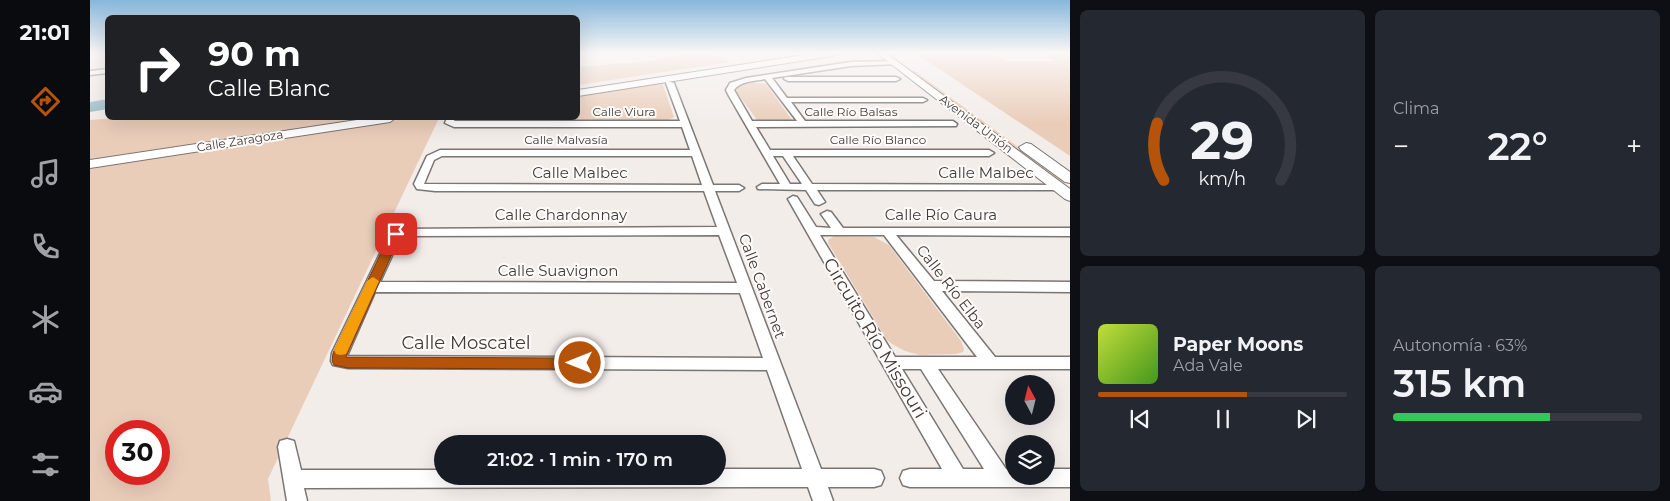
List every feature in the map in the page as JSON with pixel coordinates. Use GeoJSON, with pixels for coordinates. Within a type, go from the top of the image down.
{"type":"FeatureCollection","features":[{"type":"Feature","properties":{"kind":"street"},"geometry":{"type":"LineString","coordinates":[[580,88],[679,76]]}},
{"type":"Feature","properties":{"kind":"street"},"geometry":{"type":"LineString","coordinates":[[580,93],[680,76]]}},
{"type":"Feature","properties":{"kind":"street","name":"Circuito Río Missouri"},"geometry":{"type":"LineString","coordinates":[[777,76],[740,81],[731,88],[732,96],[958,478]]}},
{"type":"Feature","properties":{"kind":"street"},"geometry":{"type":"LineString","coordinates":[[768,78],[786,76]]}},
{"type":"Feature","properties":{"kind":"street","name":"Avenida Unión"},"geometry":{"type":"LineString","coordinates":[[916,76],[1068,188]]}},
{"type":"Feature","properties":{"kind":"street","name":"Calle Cabernet"},"geometry":{"type":"LineString","coordinates":[[670,78],[695,153],[823,501]]}},
{"type":"Feature","properties":{"kind":"street"},"geometry":{"type":"LineString","coordinates":[[768,78],[803,124]]}},
{"type":"Feature","properties":{"kind":"street"},"geometry":{"type":"LineString","coordinates":[[785,100],[923,100]]}},
{"type":"Feature","properties":{"kind":"street","name":"Calle Zaragoza"},"geometry":{"type":"LineString","coordinates":[[90,164],[377,120]]}},
{"type":"Feature","properties":{"kind":"street","name":"Calle Viura"},"geometry":{"type":"LineString","coordinates":[[450,120],[449,123],[454,124],[685,124]]}},
{"type":"Feature","properties":{"kind":"street","name":"Calle Río Balsas"},"geometry":{"type":"LineString","coordinates":[[750,124],[953,124]]}},
{"type":"Feature","properties":{"kind":"street","name":"Calle Río Blanco"},"geometry":{"type":"LineString","coordinates":[[767,153],[989,152]]}},
{"type":"Feature","properties":{"kind":"street","name":"Calle Malvasía"},"geometry":{"type":"LineString","coordinates":[[421,187],[419,182],[430,158],[436,153],[695,153]]}},
{"type":"Feature","properties":{"kind":"street"},"geometry":{"type":"LineString","coordinates":[[786,153],[819,202]]}},
{"type":"Feature","properties":{"kind":"street","name":"Calle Malbec"},"geometry":{"type":"LineString","coordinates":[[421,187],[739,188]]}},
{"type":"Feature","properties":{"kind":"street","name":"Calle Malbec"},"geometry":{"type":"LineString","coordinates":[[762,187],[790,193],[809,187],[1068,188]]}},
{"type":"Feature","properties":{"kind":"street"},"geometry":{"type":"LineString","coordinates":[[827,214],[838,231]]}},
{"type":"Feature","properties":{"kind":"street","name":"Calle Chardonnay"},"geometry":{"type":"LineString","coordinates":[[370,287],[398,232],[724,231]]}},
{"type":"Feature","properties":{"kind":"street","name":"Calle Río Caura"},"geometry":{"type":"LineString","coordinates":[[812,231],[1070,232]]}},
{"type":"Feature","properties":{"kind":"street","name":"Calle Río Elba"},"geometry":{"type":"LineString","coordinates":[[887,231],[991,363]]}},
{"type":"Feature","properties":{"kind":"street"},"geometry":{"type":"LineString","coordinates":[[930,286],[1070,287]]}},
{"type":"Feature","properties":{"kind":"street","name":"Calle Suavignon"},"geometry":{"type":"LineString","coordinates":[[370,287],[745,288]]}},
{"type":"Feature","properties":{"kind":"street","name":"Calle Moscatel"},"geometry":{"type":"LineString","coordinates":[[370,287],[340,353],[339,361],[773,364]]}},
{"type":"Feature","properties":{"kind":"street","name":"Circuito Río Missouri"},"geometry":{"type":"LineString","coordinates":[[925,363],[1001,478]]}},
{"type":"Feature","properties":{"kind":"street"},"geometry":{"type":"LineString","coordinates":[[890,364],[1070,363]]}},
{"type":"Feature","properties":{"kind":"street"},"geometry":{"type":"LineString","coordinates":[[287,447],[297,501]]}},
{"type":"Feature","properties":{"kind":"street"},"geometry":{"type":"LineString","coordinates":[[293,479],[874,478]]}},
{"type":"Feature","properties":{"kind":"street"},"geometry":{"type":"LineString","coordinates":[[910,478],[1070,478]]}},
{"type":"Feature","properties":{"kind":"shaded area"},"geometry":{"type":"Polygon","coordinates":[[[580,76],[635,76],[580,85],[580,76]]]}},
{"type":"Feature","properties":{"kind":"shaded area"},"geometry":{"type":"Polygon","coordinates":[[[918,76],[922,76],[1067,183],[1061,182],[918,76]]]}},
{"type":"Feature","properties":{"kind":"shaded area"},"geometry":{"type":"Polygon","coordinates":[[[950,76],[1070,76],[1070,156],[950,76]]]}},
{"type":"Feature","properties":{"kind":"shaded area"},"geometry":{"type":"Polygon","coordinates":[[[662,82],[674,117],[666,121],[464,120],[580,120],[580,96],[662,82]]]}},
{"type":"Feature","properties":{"kind":"shaded area"},"geometry":{"type":"Polygon","coordinates":[[[752,82],[766,84],[792,120],[757,120],[736,91],[739,85],[752,82]]]}},
{"type":"Feature","properties":{"kind":"shaded area"},"geometry":{"type":"Polygon","coordinates":[[[105,119],[353,120],[90,160],[90,120],[105,119]]]}},
{"type":"Feature","properties":{"kind":"shaded area"},"geometry":{"type":"Polygon","coordinates":[[[398,120],[438,120],[268,479],[271,501],[90,501],[90,168],[398,120]]]}},
{"type":"Feature","properties":{"kind":"shaded area"},"geometry":{"type":"Polygon","coordinates":[[[835,236],[874,237],[889,245],[961,341],[964,349],[963,352],[956,354],[919,355],[905,351],[887,340],[828,243],[829,239],[835,236]]]}},
{"type":"Feature","properties":{"kind":"waterway"},"geometry":{"type":"LineString","coordinates":[[90,107],[105,104]]}},
{"type":"Feature","properties":{"kind":"slow traffic"},"geometry":{"type":"LineString","coordinates":[[341,350],[373,281]]}},
{"type":"Feature","properties":{"kind":"route"},"geometry":{"type":"LineString","coordinates":[[396,234],[340,353],[339,361],[580,363]]}}]}
